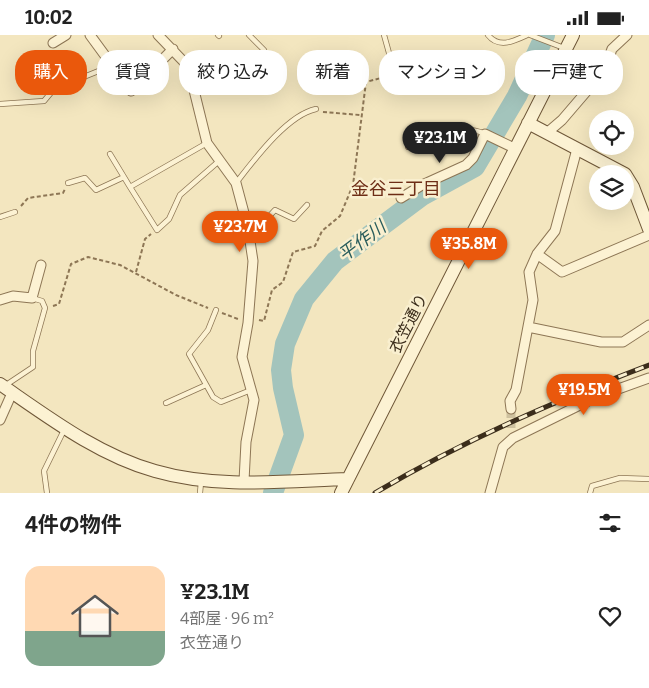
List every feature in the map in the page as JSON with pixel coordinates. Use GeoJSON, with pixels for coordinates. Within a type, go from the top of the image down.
{"type":"FeatureCollection","features":[{"type":"Feature","properties":{"kind":"street"},"geometry":{"type":"LineString","coordinates":[[53,43],[66,35]]}},
{"type":"Feature","properties":{"kind":"street"},"geometry":{"type":"LineString","coordinates":[[90,35],[101,50]]}},
{"type":"Feature","properties":{"kind":"street"},"geometry":{"type":"LineString","coordinates":[[158,35],[179,56]]}},
{"type":"Feature","properties":{"kind":"street","name":"衣笠通り"},"geometry":{"type":"LineString","coordinates":[[341,493],[514,148],[573,35]]}},
{"type":"Feature","properties":{"kind":"street"},"geometry":{"type":"LineString","coordinates":[[548,132],[568,113],[604,71],[612,49],[627,35]]}},
{"type":"Feature","properties":{"kind":"street"},"geometry":{"type":"LineString","coordinates":[[169,53],[173,49]]}},
{"type":"Feature","properties":{"kind":"street"},"geometry":{"type":"LineString","coordinates":[[195,95],[207,143],[236,183],[248,228],[253,261],[248,321],[242,357],[254,400],[246,442],[244,481]]}},
{"type":"Feature","properties":{"kind":"street"},"geometry":{"type":"LineString","coordinates":[[528,123],[608,165]]}},
{"type":"Feature","properties":{"kind":"street"},"geometry":{"type":"LineString","coordinates":[[401,198],[422,185],[466,165],[485,135],[514,148]]}},
{"type":"Feature","properties":{"kind":"street"},"geometry":{"type":"LineString","coordinates":[[511,409],[510,401],[516,390],[521,352],[533,300],[528,272],[537,254],[555,231],[577,149]]}},
{"type":"Feature","properties":{"kind":"street"},"geometry":{"type":"LineString","coordinates":[[634,190],[649,229]]}},
{"type":"Feature","properties":{"kind":"street"},"geometry":{"type":"LineString","coordinates":[[537,254],[562,272],[649,235]]}},
{"type":"Feature","properties":{"kind":"street"},"geometry":{"type":"LineString","coordinates":[[0,300],[13,296],[32,298],[41,265]]}},
{"type":"Feature","properties":{"kind":"street"},"geometry":{"type":"LineString","coordinates":[[528,327],[601,342],[623,342],[649,325]]}},
{"type":"Feature","properties":{"kind":"street"},"geometry":{"type":"LineString","coordinates":[[490,493],[503,447],[513,438],[596,397],[649,377]]}},
{"type":"Feature","properties":{"kind":"street"},"geometry":{"type":"LineString","coordinates":[[0,420],[5,388],[65,429],[132,463],[156,471],[202,480],[348,479]]}},
{"type":"Feature","properties":{"kind":"street"},"geometry":{"type":"LineString","coordinates":[[511,428],[513,438]]}},
{"type":"Feature","properties":{"kind":"lane"},"geometry":{"type":"LineString","coordinates":[[249,35],[264,50]]}},
{"type":"Feature","properties":{"kind":"lane"},"geometry":{"type":"LineString","coordinates":[[384,35],[387,50]]}},
{"type":"Feature","properties":{"kind":"lane"},"geometry":{"type":"LineString","coordinates":[[488,35],[492,40],[504,44],[528,35],[566,49]]}},
{"type":"Feature","properties":{"kind":"lane"},"geometry":{"type":"LineString","coordinates":[[0,104],[44,101],[54,89],[97,72]]}},
{"type":"Feature","properties":{"kind":"lane"},"geometry":{"type":"LineString","coordinates":[[236,183],[276,133],[309,111],[316,109]]}},
{"type":"Feature","properties":{"kind":"lane"},"geometry":{"type":"LineString","coordinates":[[408,147],[440,133],[462,129],[485,135]]}},
{"type":"Feature","properties":{"kind":"lane"},"geometry":{"type":"LineString","coordinates":[[130,187],[207,143]]}},
{"type":"Feature","properties":{"kind":"lane"},"geometry":{"type":"LineString","coordinates":[[110,154],[157,230],[169,219],[180,195],[220,161]]}},
{"type":"Feature","properties":{"kind":"lane"},"geometry":{"type":"LineString","coordinates":[[68,183],[85,178],[96,190],[124,177]]}},
{"type":"Feature","properties":{"kind":"lane"},"geometry":{"type":"LineString","coordinates":[[248,228],[261,225],[276,210],[294,219],[307,205]]}},
{"type":"Feature","properties":{"kind":"lane"},"geometry":{"type":"LineString","coordinates":[[0,217],[15,213]]}},
{"type":"Feature","properties":{"kind":"lane"},"geometry":{"type":"LineString","coordinates":[[5,388],[33,367],[33,351],[45,308],[42,301],[32,298]]}},
{"type":"Feature","properties":{"kind":"lane"},"geometry":{"type":"LineString","coordinates":[[216,311],[208,330],[189,354],[212,397],[222,402],[251,389]]}},
{"type":"Feature","properties":{"kind":"lane"},"geometry":{"type":"LineString","coordinates":[[166,403],[206,385]]}},
{"type":"Feature","properties":{"kind":"lane"},"geometry":{"type":"LineString","coordinates":[[47,493],[44,471],[65,429]]}},
{"type":"Feature","properties":{"kind":"lane"},"geometry":{"type":"LineString","coordinates":[[590,493],[592,486],[620,478],[649,479]]}},
{"type":"Feature","properties":{"kind":"lane"},"geometry":{"type":"LineString","coordinates":[[200,493],[202,480]]}},
{"type":"Feature","properties":{"kind":"path"},"geometry":{"type":"LineString","coordinates":[[45,308],[59,304],[71,264],[88,257],[120,265],[176,295],[216,311],[248,321],[264,321],[272,290],[283,282],[293,253],[315,246],[322,231],[340,216],[353,185],[366,82],[379,78]]}},
{"type":"Feature","properties":{"kind":"path"},"geometry":{"type":"LineString","coordinates":[[316,109],[361,115]]}},
{"type":"Feature","properties":{"kind":"path"},"geometry":{"type":"LineString","coordinates":[[15,213],[28,198],[63,193],[68,183]]}},
{"type":"Feature","properties":{"kind":"path"},"geometry":{"type":"LineString","coordinates":[[136,272],[145,239],[157,230]]}},
{"type":"Feature","properties":{"kind":"waterway","name":"平作川"},"geometry":{"type":"LineString","coordinates":[[273,493],[294,435],[283,388],[281,370],[285,344],[304,299],[335,261],[422,196],[475,167],[517,96],[545,35]]}},
{"type":"Feature","properties":{"kind":"tunnel"},"geometry":{"type":"LineString","coordinates":[[511,409],[511,428]]}},
{"type":"Feature","properties":{"kind":"railway"},"geometry":{"type":"LineString","coordinates":[[375,493],[441,456],[509,423],[649,365]]}},
{"type":"Feature","properties":{"kind":"district","name":"金谷三丁目"},"geometry":{"type":"Point","coordinates":[396,189]}}]}
